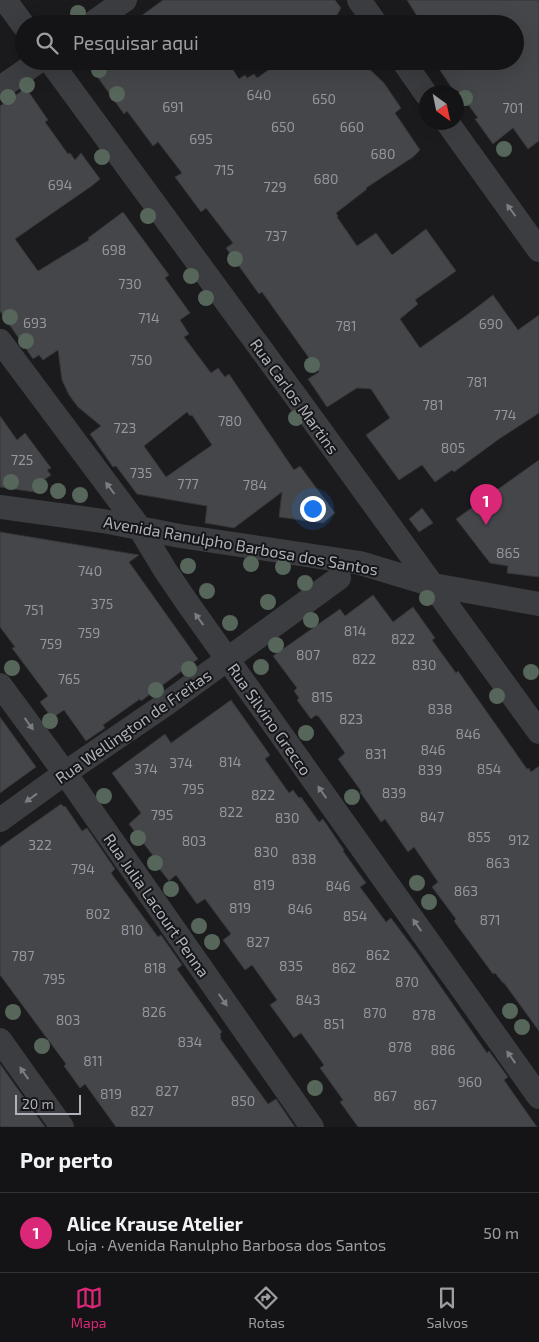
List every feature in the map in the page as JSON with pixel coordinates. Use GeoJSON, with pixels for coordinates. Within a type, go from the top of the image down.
{"type":"FeatureCollection","features":[{"type":"Feature","properties":{"kind":"street"},"geometry":{"type":"LineString","coordinates":[[5,0],[16,15]]}},
{"type":"Feature","properties":{"kind":"street"},"geometry":{"type":"LineString","coordinates":[[103,15],[124,0]]}},
{"type":"Feature","properties":{"kind":"street"},"geometry":{"type":"LineString","coordinates":[[359,0],[370,15]]}},
{"type":"Feature","properties":{"kind":"street"},"geometry":{"type":"LineString","coordinates":[[0,88],[26,70]]}},
{"type":"Feature","properties":{"kind":"street","name":"Rua Carlos Martins"},"geometry":{"type":"LineString","coordinates":[[57,70],[539,732]]}},
{"type":"Feature","properties":{"kind":"street"},"geometry":{"type":"LineString","coordinates":[[409,70],[420,85]]}},
{"type":"Feature","properties":{"kind":"street"},"geometry":{"type":"LineString","coordinates":[[453,130],[539,250]]}},
{"type":"Feature","properties":{"kind":"street","name":"Rua Silvino Grecco"},"geometry":{"type":"LineString","coordinates":[[0,341],[139,527],[165,570],[539,1097]]}},
{"type":"Feature","properties":{"kind":"street","name":"Avenida Ranulpho Barbosa dos Santos"},"geometry":{"type":"LineString","coordinates":[[0,507],[104,521],[180,536],[360,563],[433,585],[539,604]]}},
{"type":"Feature","properties":{"kind":"street","name":"Rua Wellington de Freitas"},"geometry":{"type":"LineString","coordinates":[[0,820],[166,704],[339,578]]}},
{"type":"Feature","properties":{"kind":"street","name":"Rua Julia Lacourt Penna"},"geometry":{"type":"LineString","coordinates":[[0,685],[65,773],[312,1127]]}},
{"type":"Feature","properties":{"kind":"street"},"geometry":{"type":"LineString","coordinates":[[0,1040],[62,1127]]}},
{"type":"Feature","properties":{"kind":"building"},"geometry":{"type":"Polygon","coordinates":[[[163,0],[335,0],[341,8],[337,15],[142,15],[163,0]]]}},
{"type":"Feature","properties":{"kind":"building"},"geometry":{"type":"Polygon","coordinates":[[[407,0],[539,0],[539,141],[528,149],[513,128],[493,144],[475,119],[478,118],[464,99],[464,85],[450,85],[440,70],[524,70],[524,15],[416,15],[407,0]]]}},
{"type":"Feature","properties":{"kind":"building"},"geometry":{"type":"Polygon","coordinates":[[[92,70],[233,70],[239,79],[245,75],[247,78],[254,74],[257,78],[268,70],[370,70],[384,83],[401,108],[395,113],[420,150],[413,157],[366,188],[336,213],[337,217],[357,246],[376,233],[392,255],[426,229],[456,271],[415,300],[418,304],[400,319],[420,348],[493,295],[518,330],[539,315],[539,413],[454,472],[452,470],[435,482],[422,465],[399,480],[366,435],[390,418],[371,389],[357,388],[327,407],[308,379],[319,372],[262,292],[259,294],[226,248],[233,243],[206,208],[201,212],[175,177],[182,173],[158,142],[153,146],[127,111],[124,114],[92,70]]]}},
{"type":"Feature","properties":{"kind":"building"},"geometry":{"type":"Polygon","coordinates":[[[26,88],[48,120],[45,122],[68,154],[70,153],[75,160],[81,153],[100,179],[15,239],[38,271],[89,240],[88,238],[123,212],[169,275],[165,278],[190,313],[180,320],[189,334],[184,337],[211,373],[218,368],[225,377],[229,374],[294,470],[300,466],[335,513],[323,523],[279,517],[282,492],[234,528],[205,523],[207,506],[137,494],[116,466],[113,467],[90,434],[101,426],[78,407],[69,395],[62,380],[58,350],[43,360],[39,355],[33,359],[0,311],[0,106],[26,88]],[[187,412],[144,446],[166,477],[212,445],[192,415],[190,416],[187,412]]]}},
{"type":"Feature","properties":{"kind":"building"},"geometry":{"type":"Polygon","coordinates":[[[0,416],[17,440],[25,433],[51,468],[47,470],[51,475],[41,482],[41,493],[0,487],[0,416]]]}},
{"type":"Feature","properties":{"kind":"building"},"geometry":{"type":"Polygon","coordinates":[[[539,460],[539,577],[507,573],[508,566],[490,563],[456,519],[539,460]]]}},
{"type":"Feature","properties":{"kind":"building"},"geometry":{"type":"Polygon","coordinates":[[[422,508],[433,523],[419,532],[409,519],[422,508]]]}},
{"type":"Feature","properties":{"kind":"building"},"geometry":{"type":"Polygon","coordinates":[[[0,532],[139,555],[129,562],[198,659],[141,701],[140,699],[103,725],[105,728],[86,741],[64,710],[52,718],[40,702],[48,696],[12,648],[15,647],[0,627],[0,532]]]}},
{"type":"Feature","properties":{"kind":"building"},"geometry":{"type":"Polygon","coordinates":[[[373,595],[393,622],[413,607],[435,638],[432,640],[456,673],[458,671],[527,769],[529,768],[531,772],[539,766],[539,1031],[504,983],[495,973],[493,974],[454,921],[456,919],[432,887],[438,882],[414,847],[408,852],[385,819],[381,822],[338,759],[345,753],[319,717],[316,715],[311,719],[297,700],[299,698],[294,691],[297,688],[273,656],[340,609],[345,616],[373,595]]]}},
{"type":"Feature","properties":{"kind":"building"},"geometry":{"type":"Polygon","coordinates":[[[231,700],[270,755],[265,759],[289,793],[293,790],[299,798],[301,797],[319,822],[323,819],[366,883],[360,887],[386,922],[391,918],[418,954],[487,1053],[489,1051],[508,1077],[504,1080],[537,1127],[358,1127],[340,1102],[343,1100],[320,1068],[324,1065],[301,1033],[294,1038],[270,1005],[277,1000],[252,965],[245,970],[223,940],[231,934],[205,899],[197,904],[176,875],[169,881],[158,867],[160,865],[129,824],[141,813],[112,773],[165,734],[171,743],[231,700]]]}},
{"type":"Feature","properties":{"kind":"building"},"geometry":{"type":"Polygon","coordinates":[[[0,717],[36,767],[0,793],[0,717]]]}},
{"type":"Feature","properties":{"kind":"building"},"geometry":{"type":"Polygon","coordinates":[[[61,804],[65,806],[82,831],[87,828],[115,869],[111,873],[158,937],[161,935],[182,965],[177,969],[222,1032],[220,1038],[268,1104],[276,1099],[295,1127],[116,1127],[85,1084],[80,1088],[64,1066],[66,1064],[0,975],[0,847],[61,804]]]}},
{"type":"Feature","properties":{"kind":"building"},"geometry":{"type":"Polygon","coordinates":[[[0,1064],[45,1127],[0,1127],[0,1064]]]}},
{"type":"Feature","properties":{"kind":"place","name":"Alice Krause Atelier"},"geometry":{"type":"Point","coordinates":[486,525]}}]}
